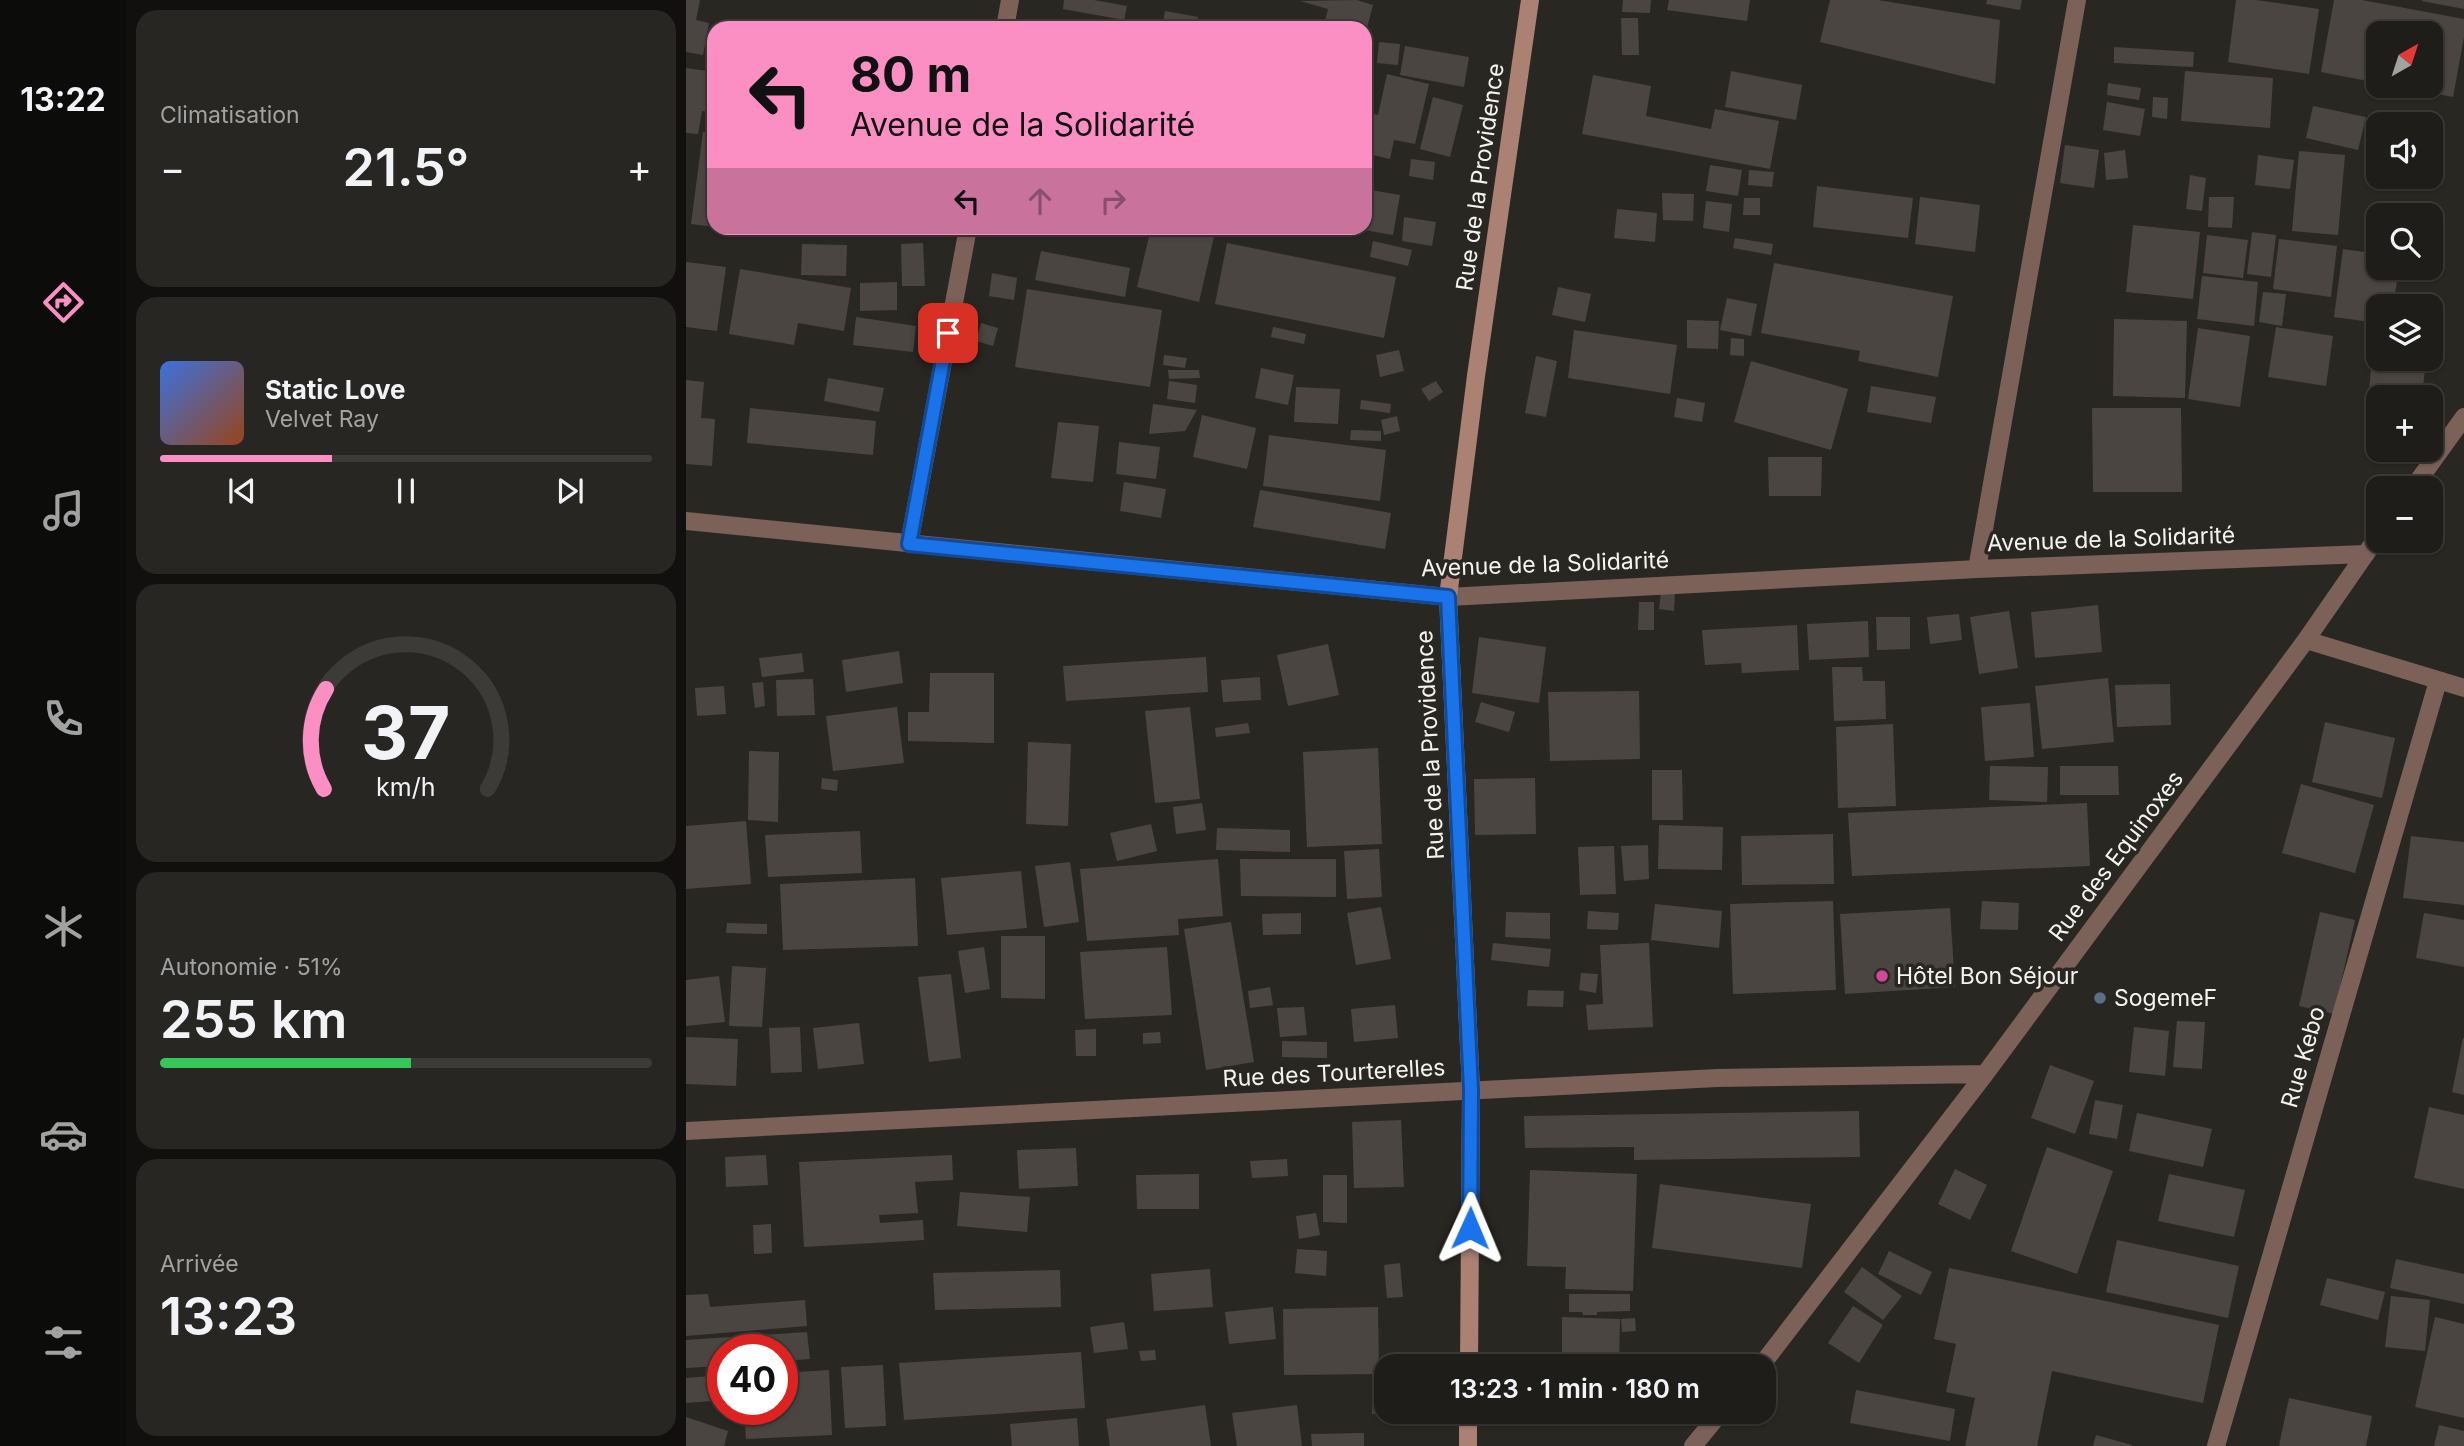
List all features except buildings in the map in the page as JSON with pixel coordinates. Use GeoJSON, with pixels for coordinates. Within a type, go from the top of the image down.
{"type":"FeatureCollection","features":[{"type":"Feature","properties":{"kind":"street"},"geometry":{"type":"LineString","coordinates":[[1006,21],[1010,0]]}},
{"type":"Feature","properties":{"kind":"street","name":"Rue de la Providence"},"geometry":{"type":"LineString","coordinates":[[1469,1354],[1471,1090],[1448,597],[1476,376],[1530,0]]}},
{"type":"Feature","properties":{"kind":"street"},"geometry":{"type":"LineString","coordinates":[[1977,569],[2077,0]]}},
{"type":"Feature","properties":{"kind":"street"},"geometry":{"type":"LineString","coordinates":[[909,544],[967,235]]}},
{"type":"Feature","properties":{"kind":"street"},"geometry":{"type":"LineString","coordinates":[[2422,476],[2464,417]]}},
{"type":"Feature","properties":{"kind":"street","name":"Avenue de la Solidarité"},"geometry":{"type":"LineString","coordinates":[[686,520],[1448,597],[1977,569],[2366,554]]}},
{"type":"Feature","properties":{"kind":"street","name":"Rue des Equinoxes"},"geometry":{"type":"LineString","coordinates":[[1770,1354],[1985,1074],[2306,640],[2366,554]]}},
{"type":"Feature","properties":{"kind":"street"},"geometry":{"type":"LineString","coordinates":[[2306,640],[2464,688]]}},
{"type":"Feature","properties":{"kind":"street","name":"Rue Kebo"},"geometry":{"type":"LineString","coordinates":[[2216,1446],[2438,681]]}},
{"type":"Feature","properties":{"kind":"street","name":"Rue des Tourterelles"},"geometry":{"type":"LineString","coordinates":[[686,1131],[1717,1078],[1985,1074]]}},
{"type":"Feature","properties":{"kind":"street"},"geometry":{"type":"LineString","coordinates":[[1468,1424],[1468,1446]]}},
{"type":"Feature","properties":{"kind":"street"},"geometry":{"type":"LineString","coordinates":[[1693,1446],[1711,1424]]}},
{"type":"Feature","properties":{"kind":"place","name":"Hôtel Bon Séjour"},"geometry":{"type":"Point","coordinates":[1882,976]}},
{"type":"Feature","properties":{"kind":"place","name":"SogemeF"},"geometry":{"type":"Point","coordinates":[2100,998]}},
{"type":"Feature","properties":{"kind":"route"},"geometry":{"type":"LineString","coordinates":[[948,333],[909,544],[1448,597],[1471,1090],[1470,1228]]}}]}
